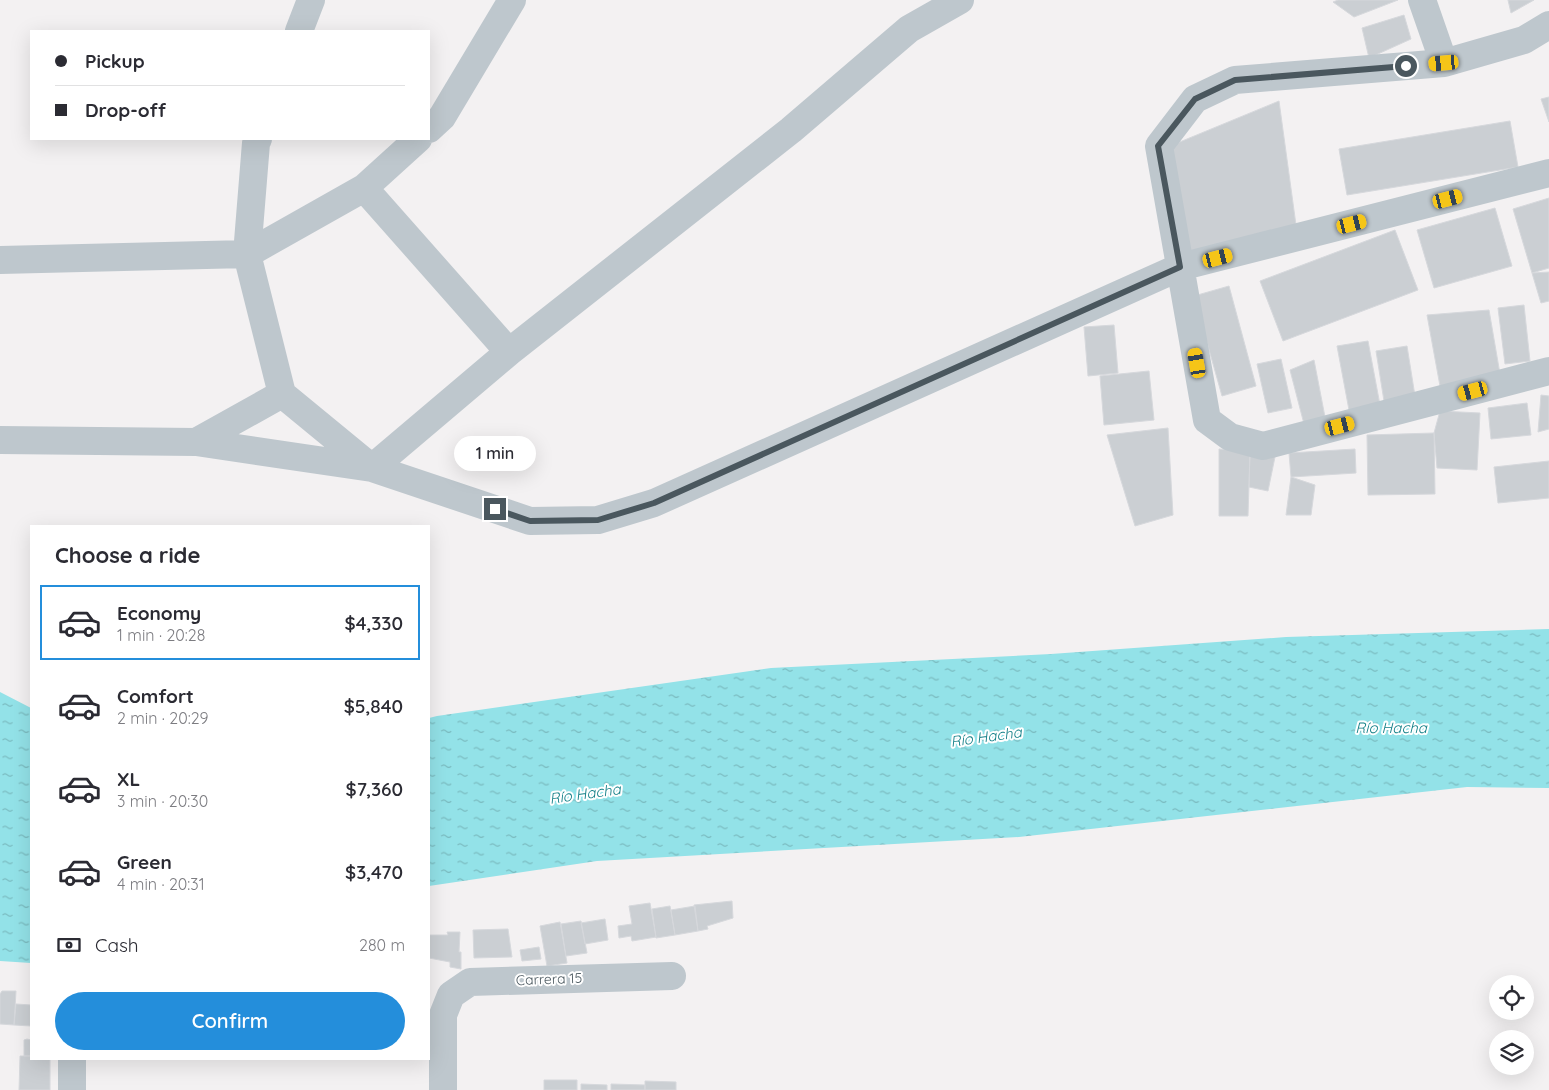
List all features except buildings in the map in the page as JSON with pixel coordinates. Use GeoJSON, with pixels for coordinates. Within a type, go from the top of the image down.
{"type":"FeatureCollection","features":[{"type":"Feature","properties":{"kind":"street"},"geometry":{"type":"LineString","coordinates":[[299,30],[311,0]]}},
{"type":"Feature","properties":{"kind":"street"},"geometry":{"type":"LineString","coordinates":[[430,128],[442,117],[512,0]]}},
{"type":"Feature","properties":{"kind":"street"},"geometry":{"type":"LineString","coordinates":[[372,468],[509,352],[791,130],[909,29],[960,0]]}},
{"type":"Feature","properties":{"kind":"street"},"geometry":{"type":"LineString","coordinates":[[1422,0],[1444,63]]}},
{"type":"Feature","properties":{"kind":"street"},"geometry":{"type":"LineString","coordinates":[[1549,25],[1524,40],[1444,63],[1235,80],[1195,99],[1158,146],[1207,420],[1230,437],[1263,446],[1549,371]]}},
{"type":"Feature","properties":{"kind":"street"},"geometry":{"type":"LineString","coordinates":[[258,140],[247,254],[282,394],[372,468]]}},
{"type":"Feature","properties":{"kind":"street"},"geometry":{"type":"LineString","coordinates":[[0,260],[247,254],[364,188],[417,140]]}},
{"type":"Feature","properties":{"kind":"street"},"geometry":{"type":"LineString","coordinates":[[0,440],[196,442],[372,468],[530,521],[598,520],[654,503],[1180,267],[1549,173]]}},
{"type":"Feature","properties":{"kind":"street"},"geometry":{"type":"LineString","coordinates":[[364,188],[509,352]]}},
{"type":"Feature","properties":{"kind":"street"},"geometry":{"type":"LineString","coordinates":[[196,442],[282,394]]}},
{"type":"Feature","properties":{"kind":"street","name":"Carrera 15"},"geometry":{"type":"LineString","coordinates":[[443,1090],[443,1015],[451,995],[470,982],[672,976]]}},
{"type":"Feature","properties":{"kind":"street"},"geometry":{"type":"LineString","coordinates":[[72,1060],[72,1090]]}},
{"type":"Feature","properties":{"kind":"water","name":"Río Hacha"},"geometry":{"type":"Polygon","coordinates":[[[1549,629],[1549,788],[1467,787],[1019,837],[597,861],[430,886],[430,718],[771,668],[1051,654],[1286,637],[1549,629]]]}},
{"type":"Feature","properties":{"kind":"water"},"geometry":{"type":"Polygon","coordinates":[[[0,692],[30,707],[30,963],[0,961],[0,692]]]}},
{"type":"Feature","properties":{"kind":"route"},"geometry":{"type":"LineString","coordinates":[[495,509],[530,521],[598,520],[654,503],[1180,267],[1158,146],[1195,99],[1235,80],[1406,66]]}}]}
